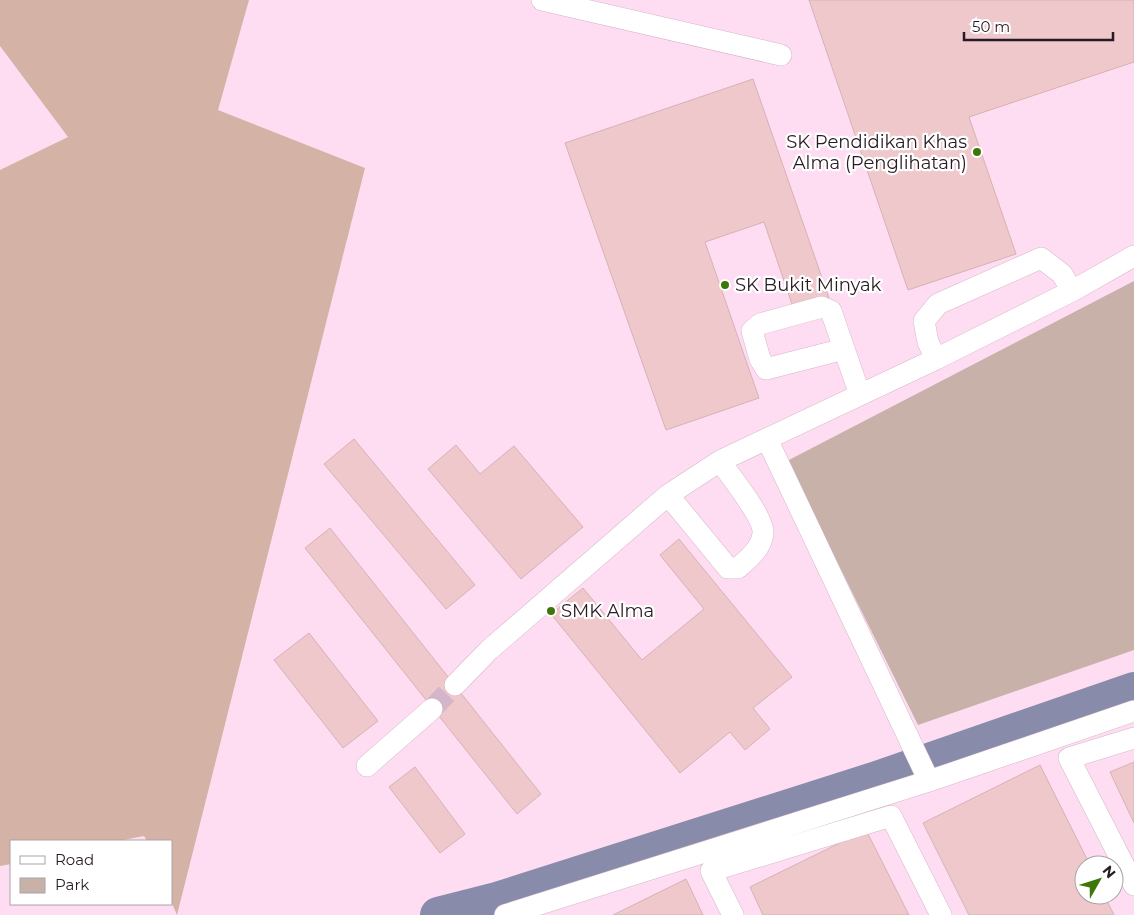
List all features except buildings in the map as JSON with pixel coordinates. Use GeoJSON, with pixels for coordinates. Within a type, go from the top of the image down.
{"type":"FeatureCollection","features":[{"type":"Feature","properties":{"kind":"street"},"geometry":{"type":"LineString","coordinates":[[542,0],[781,55]]}},
{"type":"Feature","properties":{"kind":"street"},"geometry":{"type":"LineString","coordinates":[[455,685],[489,650],[668,495],[720,461],[936,359],[1072,291],[1134,256]]}},
{"type":"Feature","properties":{"kind":"street"},"geometry":{"type":"LineString","coordinates":[[936,359],[928,342],[924,321],[938,304],[1041,258],[1062,274],[1072,291]]}},
{"type":"Feature","properties":{"kind":"street"},"geometry":{"type":"LineString","coordinates":[[844,349],[860,395]]}},
{"type":"Feature","properties":{"kind":"street"},"geometry":{"type":"LineString","coordinates":[[767,439],[927,776]]}},
{"type":"Feature","properties":{"kind":"street"},"geometry":{"type":"LineString","coordinates":[[668,495],[728,568],[738,568],[756,551],[763,534],[761,521],[720,461]]}},
{"type":"Feature","properties":{"kind":"street"},"geometry":{"type":"LineString","coordinates":[[367,766],[432,709]]}},
{"type":"Feature","properties":{"kind":"street"},"geometry":{"type":"LineString","coordinates":[[506,915],[927,776],[1134,711]]}},
{"type":"Feature","properties":{"kind":"street"},"geometry":{"type":"LineString","coordinates":[[1134,738],[1069,758],[1134,885]]}},
{"type":"Feature","properties":{"kind":"street"},"geometry":{"type":"LineString","coordinates":[[733,915],[711,870],[891,816],[941,915]]}},
{"type":"Feature","properties":{"kind":"green space"},"geometry":{"type":"Polygon","coordinates":[[[1134,281],[1134,650],[918,725],[787,461],[1134,281]]]}},
{"type":"Feature","properties":{"kind":"shaded area"},"geometry":{"type":"Polygon","coordinates":[[[0,0],[249,0],[218,110],[365,168],[177,915],[172,903],[172,840],[146,840],[144,836],[123,840],[10,840],[10,864],[0,866],[0,170],[68,137],[0,46],[0,0]]]}},
{"type":"Feature","properties":{"kind":"waterway"},"geometry":{"type":"LineString","coordinates":[[438,915],[497,900],[874,780],[1134,690]]}},
{"type":"Feature","properties":{"kind":"tunnel"},"geometry":{"type":"LineString","coordinates":[[432,709],[455,685]]}},
{"type":"Feature","properties":{"kind":"place","name":"SK Pendidikan Khas Alma (Penglihatan)"},"geometry":{"type":"Point","coordinates":[977,152]}},
{"type":"Feature","properties":{"kind":"place","name":"SK Bukit Minyak"},"geometry":{"type":"Point","coordinates":[725,285]}},
{"type":"Feature","properties":{"kind":"place","name":"SMK Alma"},"geometry":{"type":"Point","coordinates":[551,611]}}]}
